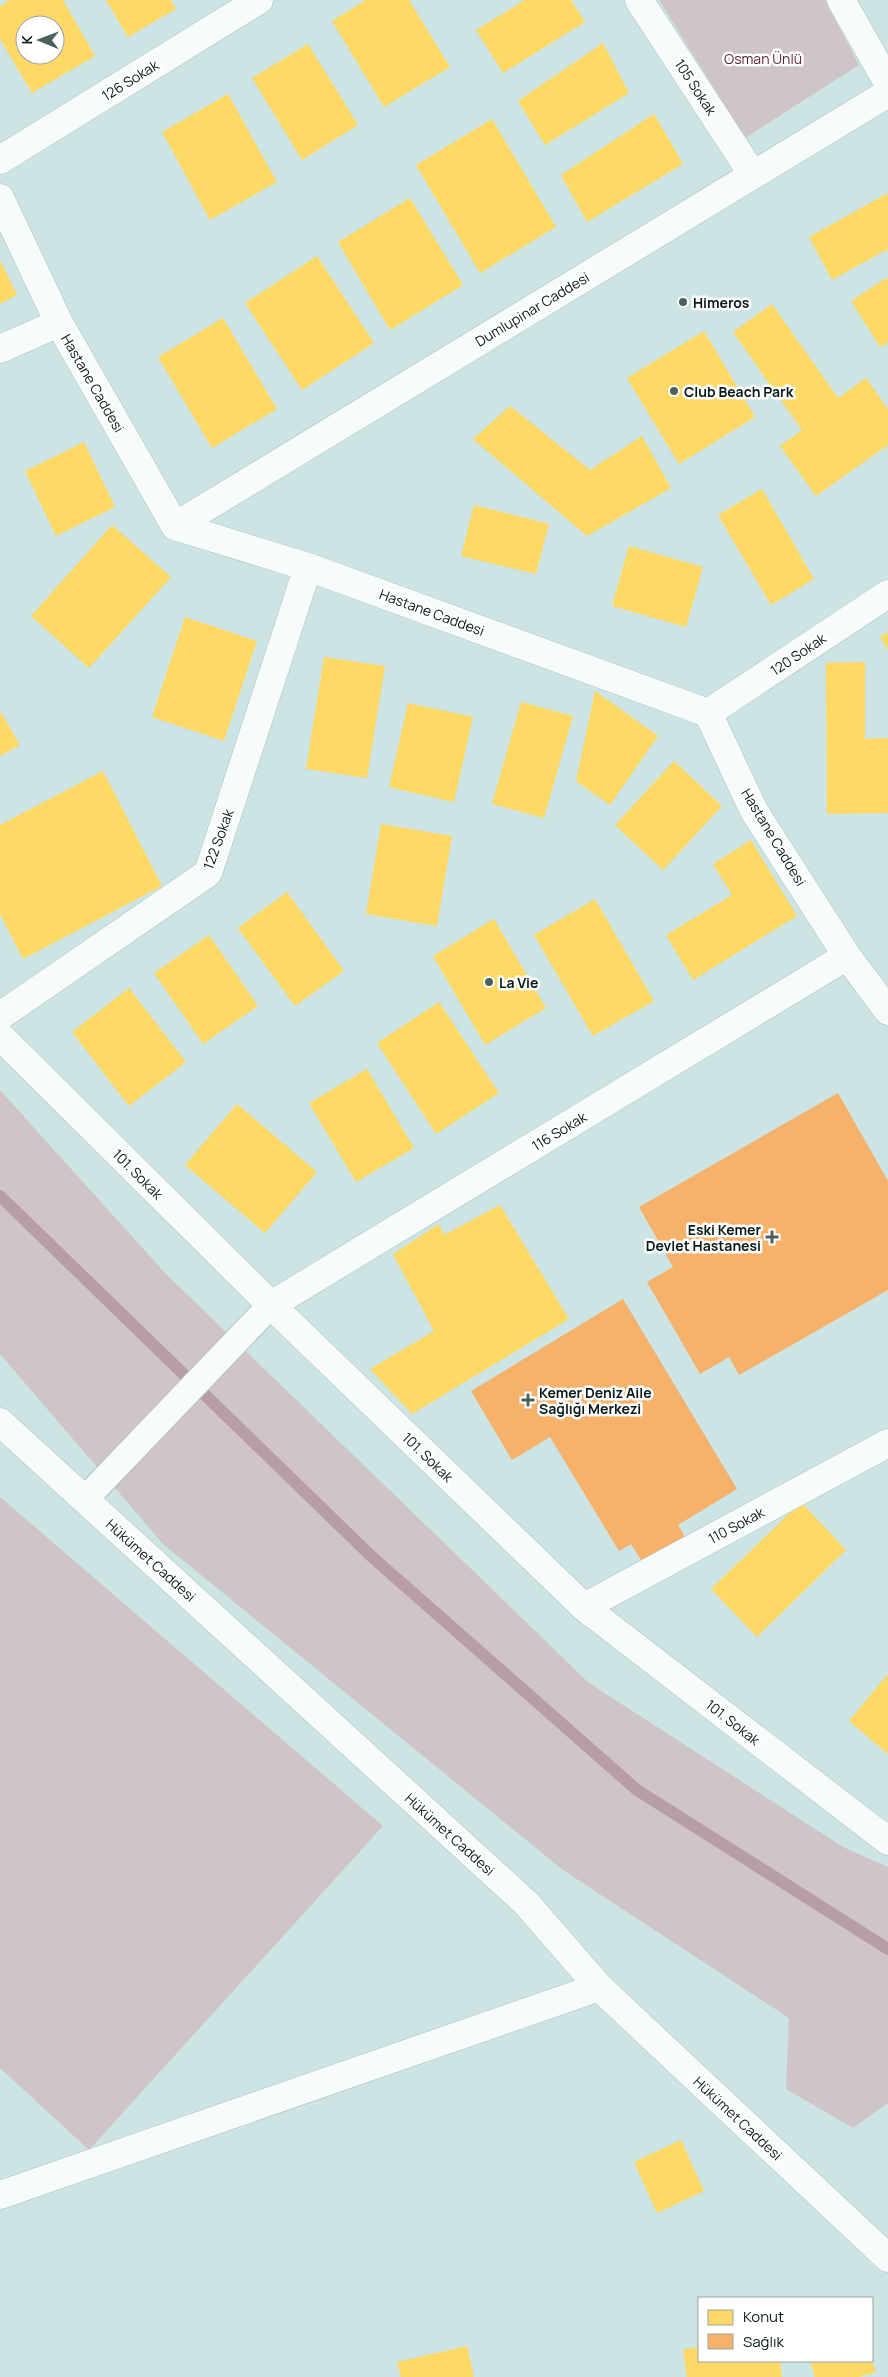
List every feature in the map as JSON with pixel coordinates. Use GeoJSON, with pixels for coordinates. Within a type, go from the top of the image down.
{"type":"FeatureCollection","features":[{"type":"Feature","properties":{"kind":"street","name":"126 Sokak"},"geometry":{"type":"LineString","coordinates":[[0,160],[260,0]]}},
{"type":"Feature","properties":{"kind":"street","name":"105 Sokak"},"geometry":{"type":"LineString","coordinates":[[639,0],[753,175]]}},
{"type":"Feature","properties":{"kind":"street"},"geometry":{"type":"LineString","coordinates":[[841,0],[888,83]]}},
{"type":"Feature","properties":{"kind":"street","name":"Dumlupinar Caddesi"},"geometry":{"type":"LineString","coordinates":[[176,526],[888,93]]}},
{"type":"Feature","properties":{"kind":"street","name":"Hastane Caddesi"},"geometry":{"type":"LineString","coordinates":[[0,198],[59,323],[176,526],[308,567],[708,713],[754,811],[847,956],[888,1011]]}},
{"type":"Feature","properties":{"kind":"street"},"geometry":{"type":"LineString","coordinates":[[0,349],[59,323]]}},
{"type":"Feature","properties":{"kind":"street","name":"122 Sokak"},"geometry":{"type":"LineString","coordinates":[[0,1016],[208,873],[308,567]]}},
{"type":"Feature","properties":{"kind":"street","name":"120 Sokak"},"geometry":{"type":"LineString","coordinates":[[708,713],[888,594]]}},
{"type":"Feature","properties":{"kind":"street","name":"116 Sokak"},"geometry":{"type":"LineString","coordinates":[[271,1305],[847,956]]}},
{"type":"Feature","properties":{"kind":"street","name":"101. Sokak"},"geometry":{"type":"LineString","coordinates":[[0,1036],[271,1305],[584,1607],[888,1841]]}},
{"type":"Feature","properties":{"kind":"street"},"geometry":{"type":"LineString","coordinates":[[85,1499],[271,1305]]}},
{"type":"Feature","properties":{"kind":"street","name":"Hükümet Caddesi"},"geometry":{"type":"LineString","coordinates":[[0,1422],[526,1903],[599,1987],[888,2258]]}},
{"type":"Feature","properties":{"kind":"street","name":"110 Sokak"},"geometry":{"type":"LineString","coordinates":[[584,1607],[888,1443]]}},
{"type":"Feature","properties":{"kind":"street"},"geometry":{"type":"LineString","coordinates":[[0,2196],[599,1987]]}},
{"type":"Feature","properties":{"kind":"green space","name":"Osman Ünlü"},"geometry":{"type":"Polygon","coordinates":[[[659,0],[825,0],[859,65],[745,138],[659,0]]]}},
{"type":"Feature","properties":{"kind":"green space"},"geometry":{"type":"Polygon","coordinates":[[[0,1090],[165,1273],[589,1683],[843,1847],[888,1867],[888,2103],[853,2128],[786,2089],[789,2018],[563,1870],[163,1544],[0,1354],[0,1090]]]}},
{"type":"Feature","properties":{"kind":"green space"},"geometry":{"type":"Polygon","coordinates":[[[0,1497],[383,1826],[89,2150],[0,2068],[0,1497]]]}},
{"type":"Feature","properties":{"kind":"building: Konut"},"geometry":{"type":"Polygon","coordinates":[[[10,0],[63,0],[95,56],[32,93],[15,65],[65,65],[65,15],[15,15],[15,64],[0,39],[0,6],[10,0]]]}},
{"type":"Feature","properties":{"kind":"building: Konut"},"geometry":{"type":"Polygon","coordinates":[[[106,0],[171,0],[176,9],[128,37],[106,0]]]}},
{"type":"Feature","properties":{"kind":"building: Konut"},"geometry":{"type":"Polygon","coordinates":[[[366,0],[409,0],[450,67],[384,107],[332,21],[366,0]]]}},
{"type":"Feature","properties":{"kind":"building: Konut"},"geometry":{"type":"Polygon","coordinates":[[[525,0],[571,0],[585,22],[503,73],[476,30],[525,0]]]}},
{"type":"Feature","properties":{"kind":"building: Konut"},"geometry":{"type":"Polygon","coordinates":[[[603,43],[629,93],[545,145],[518,101],[603,43]]]}},
{"type":"Feature","properties":{"kind":"building: Konut"},"geometry":{"type":"Polygon","coordinates":[[[308,44],[358,125],[302,160],[252,78],[308,44]]]}},
{"type":"Feature","properties":{"kind":"building: Konut"},"geometry":{"type":"Polygon","coordinates":[[[228,94],[277,182],[210,220],[162,132],[228,94]]]}},
{"type":"Feature","properties":{"kind":"building: Konut"},"geometry":{"type":"Polygon","coordinates":[[[654,114],[683,164],[587,222],[561,175],[654,114]]]}},
{"type":"Feature","properties":{"kind":"building: Konut"},"geometry":{"type":"Polygon","coordinates":[[[492,119],[556,227],[480,273],[416,165],[492,119]]]}},
{"type":"Feature","properties":{"kind":"building: Konut"},"geometry":{"type":"Polygon","coordinates":[[[888,193],[888,249],[832,280],[809,237],[888,193]]]}},
{"type":"Feature","properties":{"kind":"building: Konut"},"geometry":{"type":"Polygon","coordinates":[[[410,198],[463,285],[390,330],[338,242],[410,198]]]}},
{"type":"Feature","properties":{"kind":"building: Konut"},"geometry":{"type":"Polygon","coordinates":[[[317,256],[374,343],[302,390],[245,303],[317,256]]]}},
{"type":"Feature","properties":{"kind":"building: Konut"},"geometry":{"type":"Polygon","coordinates":[[[0,260],[17,295],[0,304],[0,260]]]}},
{"type":"Feature","properties":{"kind":"building: Konut"},"geometry":{"type":"Polygon","coordinates":[[[888,277],[888,342],[880,347],[851,301],[888,277]]]}},
{"type":"Feature","properties":{"kind":"building: Konut"},"geometry":{"type":"Polygon","coordinates":[[[772,304],[838,398],[866,378],[888,409],[888,445],[816,496],[780,446],[802,430],[733,332],[772,304]]]}},
{"type":"Feature","properties":{"kind":"building: Konut"},"geometry":{"type":"Polygon","coordinates":[[[223,318],[277,409],[212,448],[158,357],[223,318]]]}},
{"type":"Feature","properties":{"kind":"building: Konut"},"geometry":{"type":"Polygon","coordinates":[[[704,331],[755,417],[679,464],[627,378],[704,331]]]}},
{"type":"Feature","properties":{"kind":"building: Konut"},"geometry":{"type":"Polygon","coordinates":[[[510,406],[590,470],[642,436],[671,488],[587,536],[473,439],[510,406]]]}},
{"type":"Feature","properties":{"kind":"building: Konut"},"geometry":{"type":"Polygon","coordinates":[[[84,442],[115,507],[56,536],[25,471],[84,442]]]}},
{"type":"Feature","properties":{"kind":"building: Konut"},"geometry":{"type":"Polygon","coordinates":[[[762,489],[814,579],[771,605],[718,515],[762,489]]]}},
{"type":"Feature","properties":{"kind":"building: Konut"},"geometry":{"type":"Polygon","coordinates":[[[474,505],[549,524],[536,574],[461,556],[474,505]]]}},
{"type":"Feature","properties":{"kind":"building: Konut"},"geometry":{"type":"Polygon","coordinates":[[[112,525],[171,577],[89,668],[31,616],[112,525]]]}},
{"type":"Feature","properties":{"kind":"building: Konut"},"geometry":{"type":"Polygon","coordinates":[[[629,546],[703,567],[686,627],[612,606],[629,546]]]}},
{"type":"Feature","properties":{"kind":"building: Konut"},"geometry":{"type":"Polygon","coordinates":[[[185,617],[257,641],[224,741],[152,717],[185,617]]]}},
{"type":"Feature","properties":{"kind":"building: Konut"},"geometry":{"type":"Polygon","coordinates":[[[888,632],[888,650],[880,637],[888,632]]]}},
{"type":"Feature","properties":{"kind":"building: Konut"},"geometry":{"type":"Polygon","coordinates":[[[324,657],[385,666],[367,778],[306,769],[324,657]]]}},
{"type":"Feature","properties":{"kind":"building: Konut"},"geometry":{"type":"Polygon","coordinates":[[[865,662],[865,739],[888,738],[888,813],[827,814],[826,663],[865,662]]]}},
{"type":"Feature","properties":{"kind":"building: Konut"},"geometry":{"type":"Polygon","coordinates":[[[595,691],[658,736],[610,805],[576,781],[595,691]]]}},
{"type":"Feature","properties":{"kind":"building: Konut"},"geometry":{"type":"Polygon","coordinates":[[[521,702],[573,716],[544,818],[492,804],[521,702]]]}},
{"type":"Feature","properties":{"kind":"building: Konut"},"geometry":{"type":"Polygon","coordinates":[[[408,703],[473,717],[454,802],[389,787],[408,703]]]}},
{"type":"Feature","properties":{"kind":"building: Konut"},"geometry":{"type":"Polygon","coordinates":[[[0,711],[20,745],[0,756],[0,711]]]}},
{"type":"Feature","properties":{"kind":"building: Konut"},"geometry":{"type":"Polygon","coordinates":[[[674,761],[722,806],[663,870],[615,825],[674,761]]]}},
{"type":"Feature","properties":{"kind":"building: Konut"},"geometry":{"type":"Polygon","coordinates":[[[103,771],[162,886],[23,959],[0,914],[0,825],[103,771]]]}},
{"type":"Feature","properties":{"kind":"building: Konut"},"geometry":{"type":"Polygon","coordinates":[[[381,824],[452,836],[437,926],[366,914],[381,824]]]}},
{"type":"Feature","properties":{"kind":"building: Konut"},"geometry":{"type":"Polygon","coordinates":[[[751,840],[797,916],[693,980],[666,935],[732,895],[713,864],[751,840]]]}},
{"type":"Feature","properties":{"kind":"building: Konut"},"geometry":{"type":"Polygon","coordinates":[[[287,892],[344,971],[295,1006],[238,928],[287,892]]]}},
{"type":"Feature","properties":{"kind":"building: Konut"},"geometry":{"type":"Polygon","coordinates":[[[595,899],[654,1001],[593,1036],[534,935],[595,899]]]}},
{"type":"Feature","properties":{"kind":"building: Konut","name":"La Vie"},"geometry":{"type":"Polygon","coordinates":[[[494,919],[546,1008],[485,1045],[433,956],[494,919]]]}},
{"type":"Feature","properties":{"kind":"building: Konut"},"geometry":{"type":"Polygon","coordinates":[[[209,935],[258,1006],[203,1044],[154,973],[209,935]]]}},
{"type":"Feature","properties":{"kind":"building: Konut"},"geometry":{"type":"Polygon","coordinates":[[[129,988],[186,1062],[129,1106],[72,1032],[129,988]]]}},
{"type":"Feature","properties":{"kind":"building: Konut"},"geometry":{"type":"Polygon","coordinates":[[[439,1002],[499,1093],[436,1134],[377,1043],[439,1002]]]}},
{"type":"Feature","properties":{"kind":"building: Konut"},"geometry":{"type":"Polygon","coordinates":[[[367,1069],[414,1148],[356,1182],[309,1103],[367,1069]]]}},
{"type":"Feature","properties":{"kind":"building: Konut"},"geometry":{"type":"Polygon","coordinates":[[[237,1104],[317,1172],[265,1233],[185,1165],[237,1104]]]}},
{"type":"Feature","properties":{"kind":"building: Konut"},"geometry":{"type":"Polygon","coordinates":[[[500,1205],[569,1319],[412,1414],[370,1369],[434,1331],[393,1254],[439,1224],[444,1235],[500,1205]]]}},
{"type":"Feature","properties":{"kind":"building: Konut"},"geometry":{"type":"Polygon","coordinates":[[[801,1502],[846,1550],[757,1637],[711,1589],[801,1502]]]}},
{"type":"Feature","properties":{"kind":"building: Konut"},"geometry":{"type":"Polygon","coordinates":[[[888,1674],[888,1754],[849,1721],[888,1674]]]}},
{"type":"Feature","properties":{"kind":"building: Konut"},"geometry":{"type":"Polygon","coordinates":[[[681,2140],[704,2191],[657,2213],[634,2162],[681,2140]]]}},
{"type":"Feature","properties":{"kind":"building: Konut"},"geometry":{"type":"Polygon","coordinates":[[[467,2346],[474,2377],[401,2377],[397,2362],[467,2346]]]}},
{"type":"Feature","properties":{"kind":"building: Konut"},"geometry":{"type":"Polygon","coordinates":[[[698,2347],[698,2362],[780,2362],[782,2377],[687,2377],[683,2350],[698,2347]]]}},
{"type":"Feature","properties":{"kind":"building: Konut"},"geometry":{"type":"Polygon","coordinates":[[[810,2362],[872,2362],[876,2372],[859,2377],[815,2377],[810,2362]]]}},
{"type":"Feature","properties":{"kind":"building: Sağlık","name":"Eski Kemer Devlet Hastanesi"},"geometry":{"type":"Polygon","coordinates":[[[838,1093],[888,1181],[888,1290],[739,1375],[729,1357],[700,1374],[647,1282],[673,1267],[639,1207],[838,1093]]]}},
{"type":"Feature","properties":{"kind":"building: Sağlık"},"geometry":{"type":"Polygon","coordinates":[[[623,1299],[737,1489],[678,1525],[685,1537],[643,1563],[631,1544],[619,1551],[550,1437],[512,1460],[471,1391],[623,1299]]]}},
{"type":"Feature","properties":{"kind":"waterway"},"geometry":{"type":"LineString","coordinates":[[0,1196],[371,1556],[637,1790],[888,1949]]}},
{"type":"Feature","properties":{"kind":"place","name":"Himeros"},"geometry":{"type":"Point","coordinates":[683,302]}},
{"type":"Feature","properties":{"kind":"place","name":"Club Beach Park"},"geometry":{"type":"Point","coordinates":[674,391]}},
{"type":"Feature","properties":{"kind":"place","name":"La Vie"},"geometry":{"type":"Point","coordinates":[489,982]}},
{"type":"Feature","properties":{"kind":"place","name":"Eski Kemer Devlet Hastanesi"},"geometry":{"type":"Point","coordinates":[772,1237]}},
{"type":"Feature","properties":{"kind":"place","name":"Kemer Deniz Aile Sağlığı Merkezi"},"geometry":{"type":"Point","coordinates":[528,1400]}}]}
